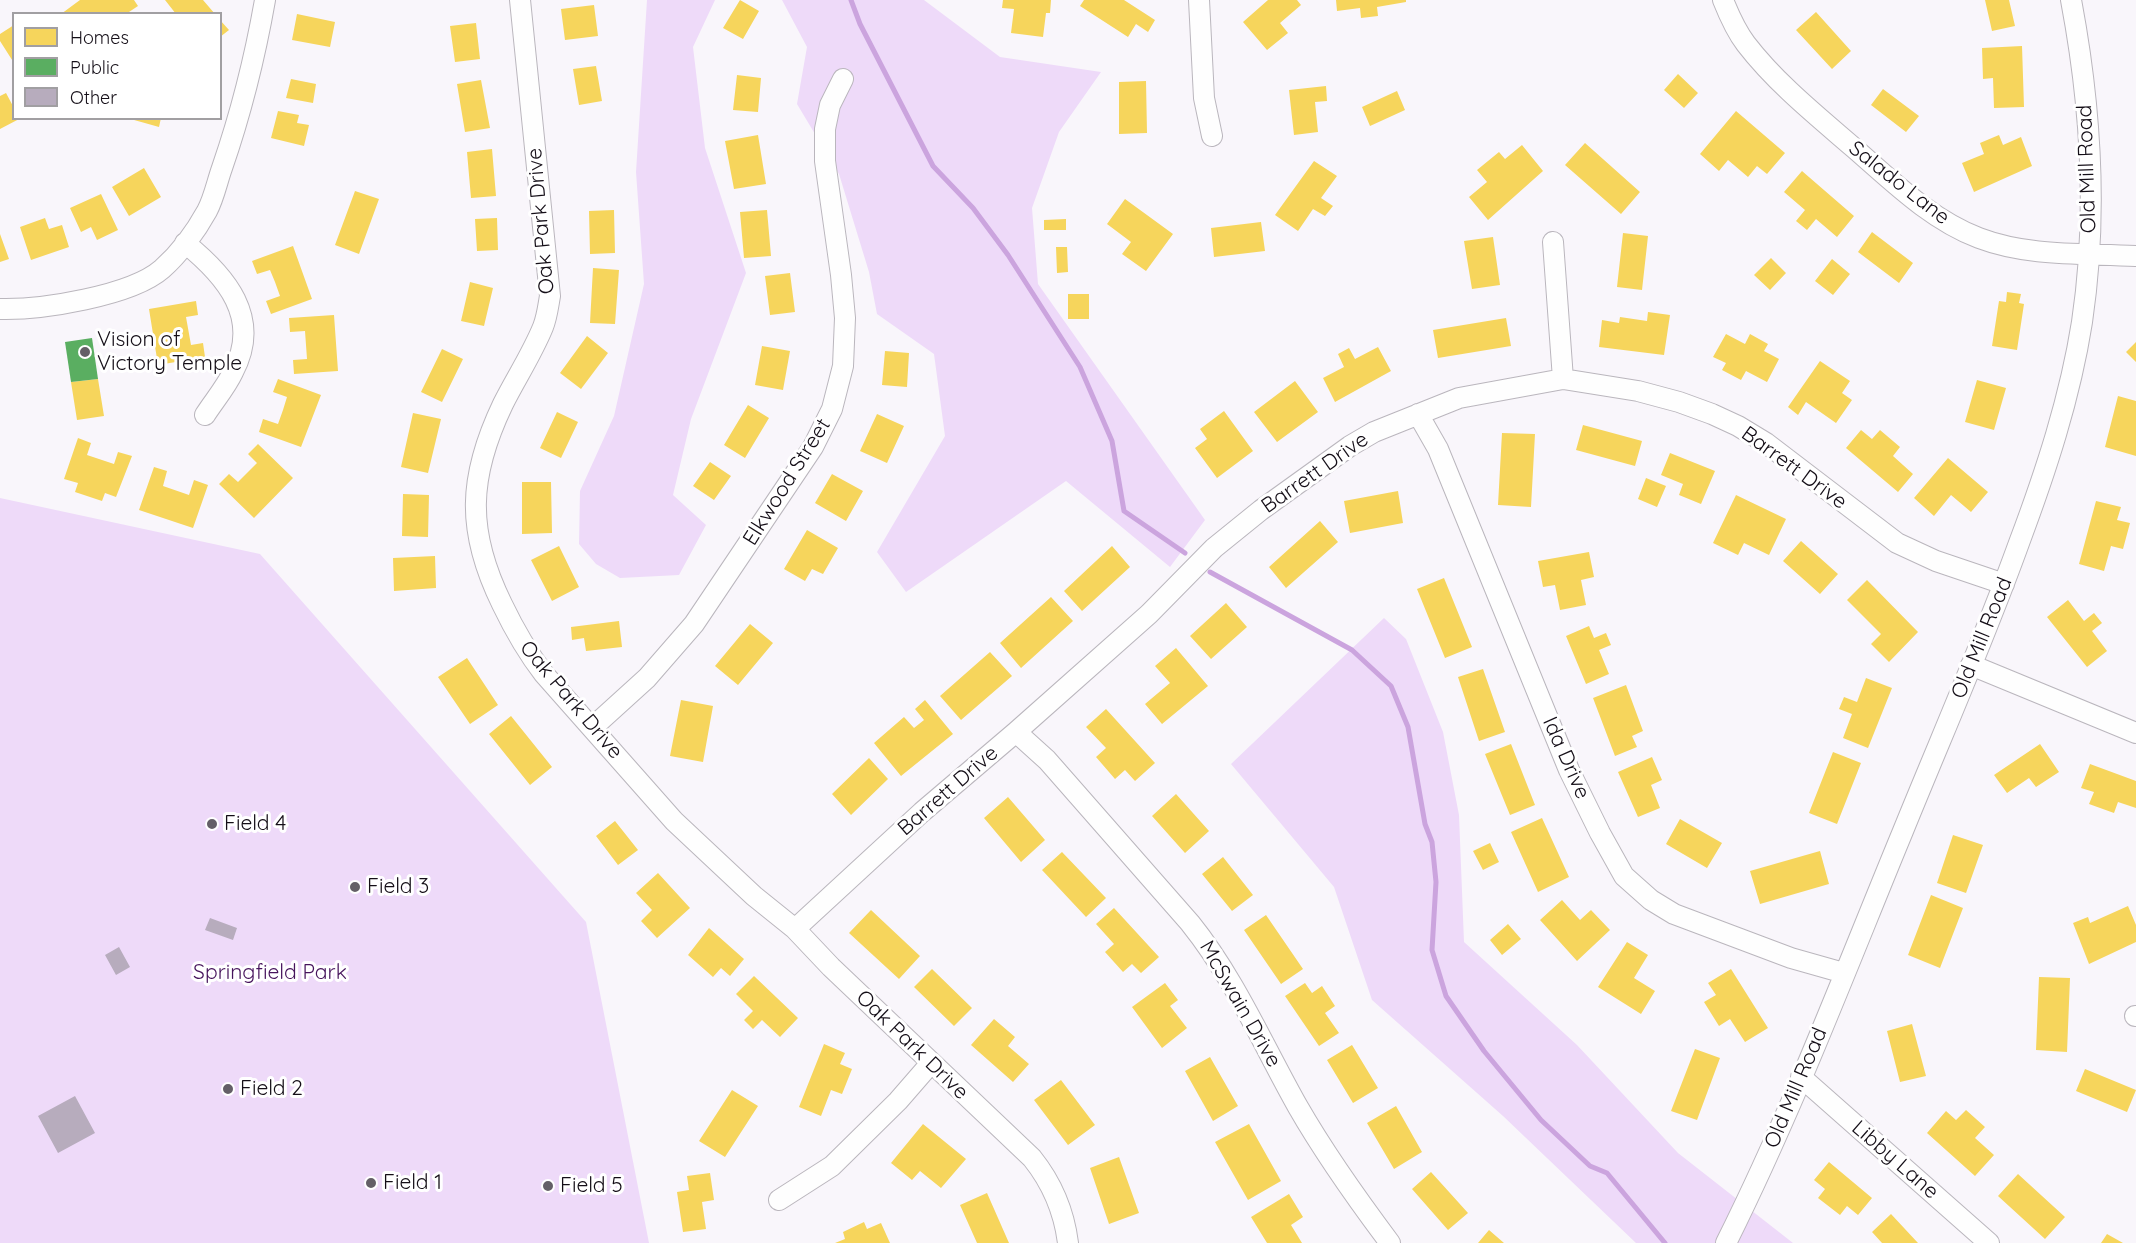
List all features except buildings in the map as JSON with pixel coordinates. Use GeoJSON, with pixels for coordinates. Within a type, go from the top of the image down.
{"type":"FeatureCollection","features":[{"type":"Feature","properties":{"kind":"street"},"geometry":{"type":"LineString","coordinates":[[0,309],[43,307],[125,289],[154,275],[185,243],[208,207],[232,137],[256,47],[265,0]]}},
{"type":"Feature","properties":{"kind":"street","name":"Oak Park Drive"},"geometry":{"type":"LineString","coordinates":[[520,0],[550,296],[542,328],[489,436],[476,487],[476,528],[483,557],[497,594],[528,653],[544,674],[674,821],[754,896],[795,929],[831,967],[1032,1158],[1051,1186],[1062,1212],[1068,1243]]}},
{"type":"Feature","properties":{"kind":"street"},"geometry":{"type":"LineString","coordinates":[[1199,0],[1204,98],[1212,136]]}},
{"type":"Feature","properties":{"kind":"street","name":"Salado Lane"},"geometry":{"type":"LineString","coordinates":[[1723,0],[1744,41],[1775,76],[1885,176],[1933,213],[1977,238],[2000,245],[2037,252],[2136,256]]}},
{"type":"Feature","properties":{"kind":"street","name":"Old Mill Road"},"geometry":{"type":"LineString","coordinates":[[1726,1243],[1754,1187],[1801,1077],[2004,584],[2042,482],[2065,404],[2082,322],[2092,192],[2088,117],[2071,0]]}},
{"type":"Feature","properties":{"kind":"street","name":"Elkwood Street"},"geometry":{"type":"LineString","coordinates":[[593,727],[647,678],[694,624],[813,447],[832,409],[843,366],[845,318],[842,275],[825,160],[825,129],[830,105],[843,80]]}},
{"type":"Feature","properties":{"kind":"street"},"geometry":{"type":"LineString","coordinates":[[1553,242],[1563,379]]}},
{"type":"Feature","properties":{"kind":"street"},"geometry":{"type":"LineString","coordinates":[[185,243],[208,261],[225,281],[238,304],[243,325],[242,347],[234,372],[205,415]]}},
{"type":"Feature","properties":{"kind":"street","name":"Barrett Drive"},"geometry":{"type":"LineString","coordinates":[[795,929],[930,805],[1149,614],[1214,548],[1261,510],[1350,446],[1374,432],[1459,398],[1563,379],[1638,391],[1679,402],[1738,426],[1766,443],[1897,543],[1936,561],[2004,584]]}},
{"type":"Feature","properties":{"kind":"street","name":"Ida Drive"},"geometry":{"type":"LineString","coordinates":[[1418,414],[1438,449],[1569,770],[1624,876],[1646,897],[1674,914],[1791,958],[1844,973]]}},
{"type":"Feature","properties":{"kind":"street"},"geometry":{"type":"LineString","coordinates":[[1971,665],[2136,733]]}},
{"type":"Feature","properties":{"kind":"street","name":"McSwain Drive"},"geometry":{"type":"LineString","coordinates":[[1016,732],[1047,760],[1212,950],[1236,989],[1299,1108],[1353,1194],[1390,1243]]}},
{"type":"Feature","properties":{"kind":"street"},"geometry":{"type":"LineString","coordinates":[[779,1200],[832,1166],[898,1101],[931,1063]]}},
{"type":"Feature","properties":{"kind":"street","name":"Libby Lane"},"geometry":{"type":"LineString","coordinates":[[1801,1077],[1989,1243]]}},
{"type":"Feature","properties":{"kind":"green space"},"geometry":{"type":"Polygon","coordinates":[[[647,0],[715,0],[693,47],[705,148],[746,273],[691,419],[673,495],[706,525],[679,575],[620,578],[596,564],[579,544],[580,491],[614,416],[644,284],[636,172],[647,0]]]}},
{"type":"Feature","properties":{"kind":"green space"},"geometry":{"type":"Polygon","coordinates":[[[782,0],[924,0],[1000,57],[1101,72],[1059,132],[1032,208],[1038,284],[1205,520],[1170,567],[1066,481],[906,592],[877,552],[945,436],[934,354],[877,314],[869,272],[839,174],[797,104],[807,47],[782,0]]]}},
{"type":"Feature","properties":{"kind":"green space","name":"Springfield Park"},"geometry":{"type":"Polygon","coordinates":[[[0,498],[260,554],[586,922],[649,1243],[0,1243],[0,498]]]}},
{"type":"Feature","properties":{"kind":"green space"},"geometry":{"type":"Polygon","coordinates":[[[1384,618],[1406,639],[1443,732],[1459,815],[1464,942],[1577,1045],[1678,1153],[1793,1243],[1636,1243],[1503,1116],[1372,1000],[1334,887],[1231,764],[1384,618]]]}},
{"type":"Feature","properties":{"kind":"waterway"},"geometry":{"type":"LineString","coordinates":[[851,0],[860,24],[933,166],[973,208],[1008,255],[1080,367],[1112,441],[1124,511],[1185,553]]}},
{"type":"Feature","properties":{"kind":"waterway"},"geometry":{"type":"LineString","coordinates":[[1210,572],[1352,650],[1391,686],[1408,727],[1425,824],[1432,842],[1436,882],[1432,950],[1446,996],[1484,1051],[1541,1120],[1590,1166],[1607,1173],[1665,1243]]}},
{"type":"Feature","properties":{"kind":"place","name":"Vision of Victory Temple"},"geometry":{"type":"Point","coordinates":[85,352]}},
{"type":"Feature","properties":{"kind":"place","name":"Field 4"},"geometry":{"type":"Point","coordinates":[212,824]}},
{"type":"Feature","properties":{"kind":"place","name":"Field 3"},"geometry":{"type":"Point","coordinates":[355,887]}},
{"type":"Feature","properties":{"kind":"place","name":"Field 2"},"geometry":{"type":"Point","coordinates":[228,1089]}},
{"type":"Feature","properties":{"kind":"place","name":"Field 1"},"geometry":{"type":"Point","coordinates":[371,1183]}},
{"type":"Feature","properties":{"kind":"place","name":"Field 5"},"geometry":{"type":"Point","coordinates":[548,1186]}}]}
